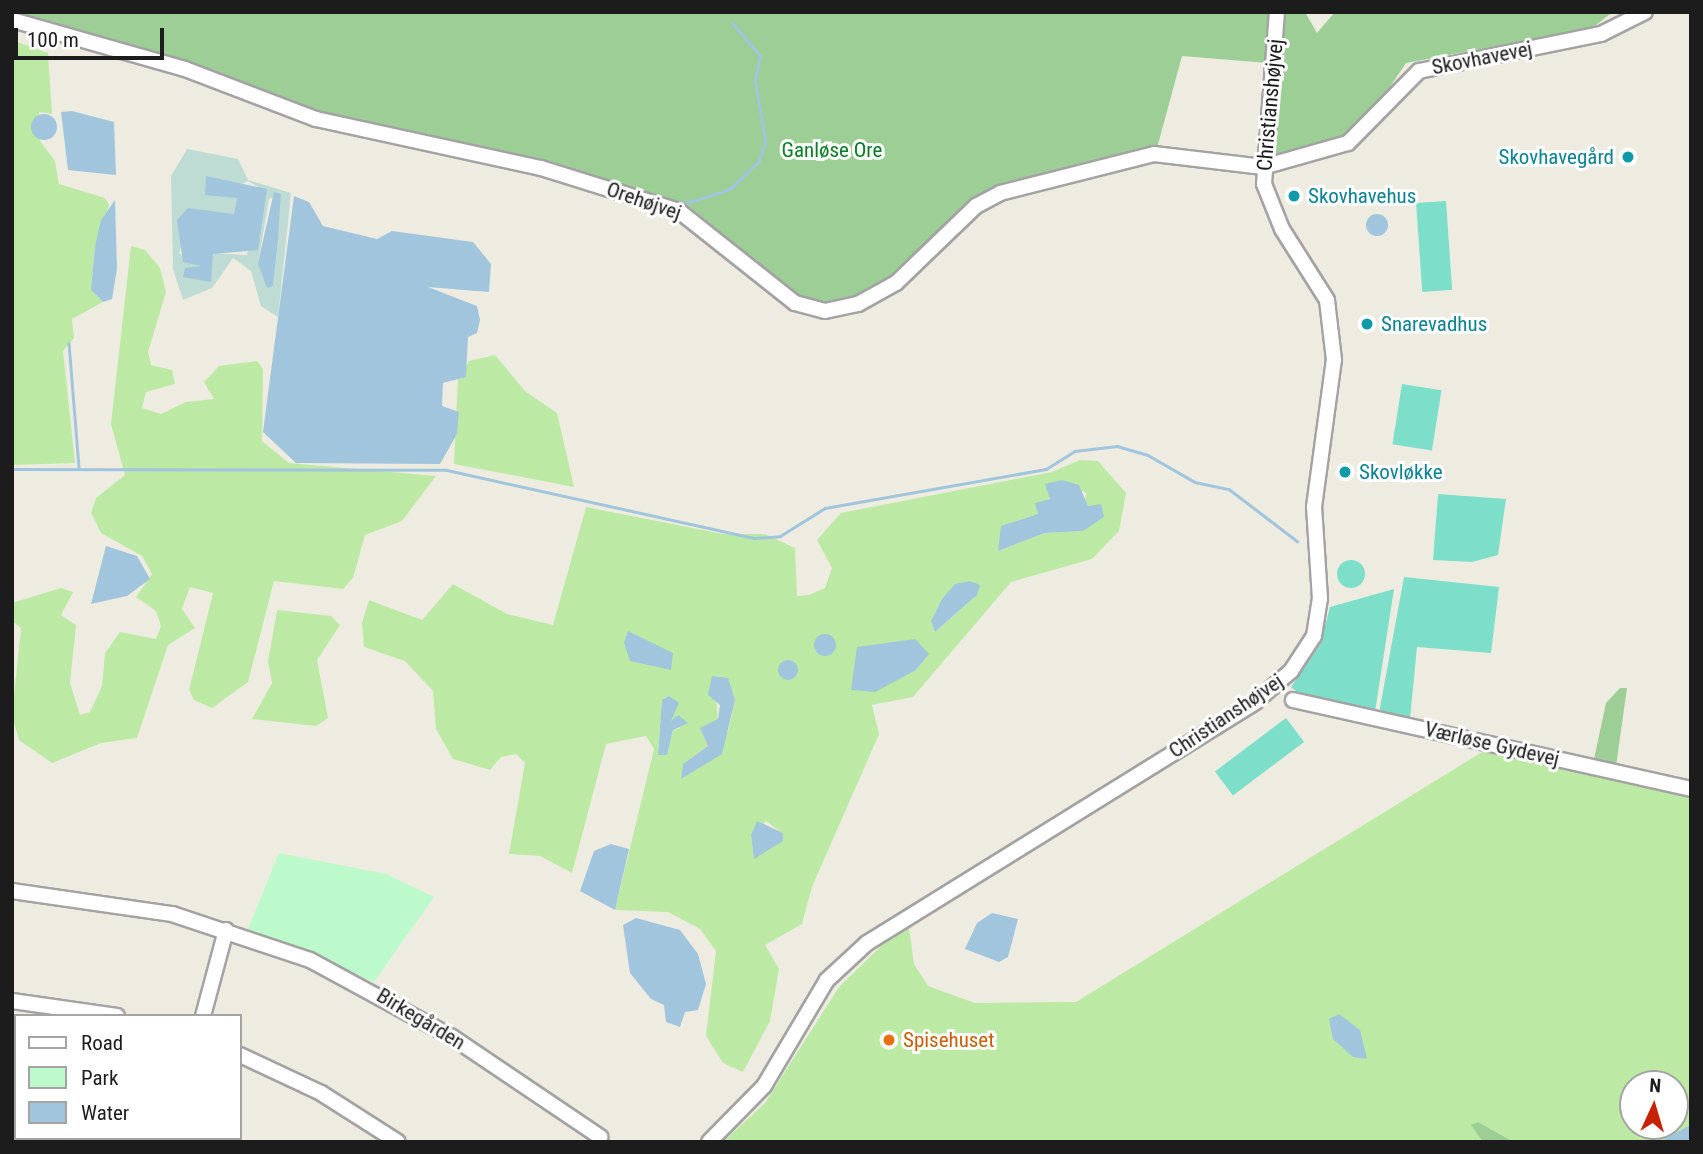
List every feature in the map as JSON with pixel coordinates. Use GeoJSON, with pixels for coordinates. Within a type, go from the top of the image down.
{"type":"FeatureCollection","features":[{"type":"Feature","properties":{"kind":"street","name":"Christianshøjvej"},"geometry":{"type":"LineString","coordinates":[[709,1142],[764,1086],[827,980],[867,943],[1255,702],[1305,654],[1319,618],[1314,508],[1332,406],[1332,341],[1327,300],[1270,208],[1264,167],[1277,12]]}},
{"type":"Feature","properties":{"kind":"street","name":"Skovhavevej"},"geometry":{"type":"LineString","coordinates":[[1264,167],[1348,143],[1419,71],[1601,34],[1645,12]]}},
{"type":"Feature","properties":{"kind":"street","name":"Orehøjvej"},"geometry":{"type":"LineString","coordinates":[[12,20],[185,69],[316,119],[541,168],[679,211],[795,303],[825,311],[858,304],[896,283],[976,206],[1000,193],[1154,154],[1264,167]]}},
{"type":"Feature","properties":{"kind":"street","name":"Værløse Gydevej"},"geometry":{"type":"LineString","coordinates":[[1293,700],[1691,789]]}},
{"type":"Feature","properties":{"kind":"street","name":"Birkegården"},"geometry":{"type":"LineString","coordinates":[[12,891],[113,902],[226,930],[374,990],[600,1138]]}},
{"type":"Feature","properties":{"kind":"street"},"geometry":{"type":"LineString","coordinates":[[204,1014],[226,930]]}},
{"type":"Feature","properties":{"kind":"street"},"geometry":{"type":"LineString","coordinates":[[12,1001],[103,1014]]}},
{"type":"Feature","properties":{"kind":"street"},"geometry":{"type":"LineString","coordinates":[[242,1056],[321,1093],[398,1142]]}},
{"type":"Feature","properties":{"kind":"green space","name":"Ganløse Ore"},"geometry":{"type":"Polygon","coordinates":[[[12,12],[1305,12],[1317,33],[1335,12],[1613,12],[1592,28],[1406,63],[1357,136],[1274,162],[1268,63],[1182,56],[1157,148],[977,202],[894,281],[848,307],[796,301],[690,210],[542,161],[352,125],[12,12]]]}},
{"type":"Feature","properties":{"kind":"green space"},"geometry":{"type":"Polygon","coordinates":[[[12,40],[48,53],[52,114],[39,112],[40,141],[55,161],[59,184],[105,198],[109,205],[95,246],[91,290],[103,302],[72,319],[74,338],[63,351],[75,463],[12,465],[12,40]]]}},
{"type":"Feature","properties":{"kind":"green space"},"geometry":{"type":"Polygon","coordinates":[[[131,246],[145,250],[160,268],[166,292],[148,352],[151,365],[172,370],[175,384],[146,392],[142,408],[161,414],[186,402],[214,399],[204,382],[219,366],[257,361],[263,369],[262,441],[289,463],[436,476],[402,521],[365,535],[353,578],[343,589],[274,581],[248,682],[212,708],[194,700],[189,690],[213,593],[190,587],[182,609],[195,628],[168,645],[137,738],[101,743],[52,763],[19,740],[12,715],[21,628],[12,621],[12,603],[61,588],[73,592],[61,615],[76,625],[70,683],[80,715],[90,712],[102,686],[105,653],[120,632],[156,639],[161,626],[156,611],[136,597],[152,574],[142,556],[101,533],[91,513],[96,498],[125,475],[111,424],[131,246]]]}},
{"type":"Feature","properties":{"kind":"green space"},"geometry":{"type":"Polygon","coordinates":[[[495,355],[525,391],[557,413],[574,487],[454,464],[458,376],[469,361],[495,355]]]}},
{"type":"Feature","properties":{"kind":"green space"},"geometry":{"type":"Polygon","coordinates":[[[1080,460],[1098,461],[1126,493],[1119,531],[1092,559],[1011,582],[913,697],[872,705],[879,734],[812,887],[802,924],[765,945],[779,969],[770,1021],[743,1072],[723,1063],[706,1036],[716,951],[700,929],[668,912],[615,910],[654,749],[646,736],[606,744],[572,873],[540,856],[509,854],[525,763],[516,754],[501,757],[490,770],[453,759],[436,729],[433,691],[405,661],[364,647],[362,623],[369,600],[422,620],[453,584],[507,614],[553,625],[586,507],[723,534],[765,534],[795,548],[797,596],[809,595],[825,588],[832,568],[817,540],[841,513],[1052,472],[1080,460]],[[1062,480],[1038,514],[1002,526],[998,551],[1045,533],[1083,531],[1086,493],[1062,480]],[[976,595],[942,599],[931,621],[935,632],[976,595]],[[875,646],[884,682],[916,670],[929,654],[875,646]],[[729,684],[716,699],[718,720],[701,728],[708,746],[683,764],[681,779],[728,731],[735,700],[729,684]],[[669,696],[662,701],[658,754],[667,754],[673,730],[680,728],[671,722],[669,696]],[[766,821],[751,835],[754,858],[783,841],[783,834],[766,821]]]}},
{"type":"Feature","properties":{"kind":"green space"},"geometry":{"type":"Polygon","coordinates":[[[277,610],[331,616],[340,625],[317,660],[328,718],[316,726],[252,719],[272,683],[268,661],[277,610]]]}},
{"type":"Feature","properties":{"kind":"green space"},"geometry":{"type":"Polygon","coordinates":[[[1620,688],[1627,688],[1616,766],[1594,759],[1606,703],[1620,688]]]}},
{"type":"Feature","properties":{"kind":"green space"},"geometry":{"type":"Polygon","coordinates":[[[1487,749],[1691,796],[1691,1142],[723,1142],[765,1103],[839,987],[908,920],[914,964],[928,986],[975,1003],[1076,1002],[1487,749]]]}},
{"type":"Feature","properties":{"kind":"green space"},"geometry":{"type":"Polygon","coordinates":[[[279,853],[386,874],[434,897],[374,982],[248,929],[279,853]]]}},
{"type":"Feature","properties":{"kind":"green space"},"geometry":{"type":"Polygon","coordinates":[[[1478,1122],[1514,1142],[1483,1142],[1471,1125],[1478,1122]]]}},
{"type":"Feature","properties":{"kind":"shaded area"},"geometry":{"type":"Polygon","coordinates":[[[187,149],[238,159],[248,180],[291,193],[278,317],[261,306],[251,271],[233,258],[212,288],[183,300],[173,269],[171,176],[187,149]],[[248,181],[224,193],[237,198],[234,215],[217,213],[182,244],[179,253],[201,267],[199,281],[213,253],[247,255],[258,187],[248,181]],[[281,194],[269,199],[258,263],[273,286],[278,240],[281,194]]]}},
{"type":"Feature","properties":{"kind":"shaded area"},"geometry":{"type":"Polygon","coordinates":[[[1446,201],[1452,290],[1422,292],[1416,203],[1446,201]]]}},
{"type":"Feature","properties":{"kind":"shaded area"},"geometry":{"type":"Polygon","coordinates":[[[1402,384],[1442,390],[1432,451],[1392,444],[1402,384]]]}},
{"type":"Feature","properties":{"kind":"shaded area"},"geometry":{"type":"Polygon","coordinates":[[[1438,494],[1506,499],[1498,555],[1472,562],[1433,560],[1438,494]]]}},
{"type":"Feature","properties":{"kind":"shaded area"},"geometry":{"type":"Polygon","coordinates":[[[1351,560],[1361,564],[1365,574],[1361,584],[1351,588],[1341,584],[1337,574],[1341,564],[1351,560]]]}},
{"type":"Feature","properties":{"kind":"shaded area"},"geometry":{"type":"Polygon","coordinates":[[[1404,577],[1499,587],[1491,653],[1417,647],[1410,719],[1379,713],[1404,577]]]}},
{"type":"Feature","properties":{"kind":"shaded area"},"geometry":{"type":"Polygon","coordinates":[[[1394,589],[1375,712],[1305,698],[1291,687],[1320,645],[1330,607],[1394,589]]]}},
{"type":"Feature","properties":{"kind":"shaded area"},"geometry":{"type":"Polygon","coordinates":[[[1286,718],[1304,742],[1233,796],[1215,772],[1286,718]]]}},
{"type":"Feature","properties":{"kind":"water"},"geometry":{"type":"Polygon","coordinates":[[[72,111],[114,122],[116,175],[68,170],[61,112],[72,111]]]}},
{"type":"Feature","properties":{"kind":"water"},"geometry":{"type":"Polygon","coordinates":[[[44,114],[53,118],[57,127],[53,136],[44,140],[35,136],[31,127],[35,118],[44,114]]]}},
{"type":"Feature","properties":{"kind":"water"},"geometry":{"type":"Polygon","coordinates":[[[206,176],[267,189],[258,250],[213,254],[211,282],[183,277],[185,268],[201,266],[183,262],[177,220],[188,208],[234,214],[237,198],[205,195],[206,176]]]}},
{"type":"Feature","properties":{"kind":"water"},"geometry":{"type":"Polygon","coordinates":[[[274,192],[281,194],[278,240],[273,286],[267,288],[258,263],[274,192]]]}},
{"type":"Feature","properties":{"kind":"water"},"geometry":{"type":"Polygon","coordinates":[[[294,196],[309,202],[323,226],[377,239],[392,231],[473,242],[491,264],[489,292],[428,287],[477,306],[480,320],[477,333],[468,337],[466,377],[443,383],[442,406],[459,412],[457,434],[440,464],[296,463],[263,432],[294,196]]]}},
{"type":"Feature","properties":{"kind":"water"},"geometry":{"type":"Polygon","coordinates":[[[115,200],[117,269],[112,299],[103,302],[91,290],[95,246],[101,220],[115,200]]]}},
{"type":"Feature","properties":{"kind":"water"},"geometry":{"type":"Polygon","coordinates":[[[1377,214],[1385,217],[1388,225],[1385,233],[1377,236],[1369,233],[1366,225],[1369,217],[1377,214]]]}},
{"type":"Feature","properties":{"kind":"water"},"geometry":{"type":"Polygon","coordinates":[[[1062,480],[1079,485],[1088,506],[1101,504],[1104,517],[1083,531],[1045,533],[998,551],[1001,526],[1038,514],[1035,503],[1050,499],[1045,484],[1062,480]]]}},
{"type":"Feature","properties":{"kind":"water"},"geometry":{"type":"Polygon","coordinates":[[[106,546],[137,556],[150,579],[127,596],[91,604],[106,546]]]}},
{"type":"Feature","properties":{"kind":"water"},"geometry":{"type":"Polygon","coordinates":[[[970,581],[980,585],[977,595],[935,632],[931,621],[942,599],[955,584],[970,581]]]}},
{"type":"Feature","properties":{"kind":"water"},"geometry":{"type":"Polygon","coordinates":[[[628,631],[673,653],[671,670],[630,661],[624,643],[628,631]]]}},
{"type":"Feature","properties":{"kind":"water"},"geometry":{"type":"Polygon","coordinates":[[[821,634],[829,634],[836,641],[836,649],[829,656],[821,656],[814,649],[814,641],[821,634]]]}},
{"type":"Feature","properties":{"kind":"water"},"geometry":{"type":"Polygon","coordinates":[[[915,639],[929,654],[916,670],[875,692],[851,690],[857,647],[915,639]]]}},
{"type":"Feature","properties":{"kind":"water"},"geometry":{"type":"Polygon","coordinates":[[[784,660],[792,660],[798,670],[792,680],[784,680],[778,674],[778,666],[784,660]]]}},
{"type":"Feature","properties":{"kind":"water"},"geometry":{"type":"Polygon","coordinates":[[[712,676],[728,678],[735,700],[722,754],[681,779],[683,764],[708,746],[700,728],[718,719],[720,705],[708,695],[712,676]]]}},
{"type":"Feature","properties":{"kind":"water"},"geometry":{"type":"Polygon","coordinates":[[[669,696],[679,703],[671,721],[678,715],[688,723],[673,730],[667,755],[658,755],[662,700],[669,696]]]}},
{"type":"Feature","properties":{"kind":"water"},"geometry":{"type":"Polygon","coordinates":[[[757,821],[783,833],[783,841],[754,859],[751,835],[757,821]]]}},
{"type":"Feature","properties":{"kind":"water"},"geometry":{"type":"Polygon","coordinates":[[[611,844],[629,849],[615,910],[580,891],[594,851],[611,844]]]}},
{"type":"Feature","properties":{"kind":"water"},"geometry":{"type":"Polygon","coordinates":[[[992,913],[1018,919],[1008,957],[999,962],[965,949],[977,923],[992,913]]]}},
{"type":"Feature","properties":{"kind":"water"},"geometry":{"type":"Polygon","coordinates":[[[636,918],[680,930],[698,954],[706,984],[698,1010],[685,1012],[680,1027],[666,1022],[664,1005],[651,999],[630,973],[623,925],[636,918]]]}},
{"type":"Feature","properties":{"kind":"water"},"geometry":{"type":"Polygon","coordinates":[[[1339,1014],[1360,1030],[1367,1059],[1353,1057],[1333,1039],[1329,1019],[1339,1014]]]}},
{"type":"Feature","properties":{"kind":"water"},"geometry":{"type":"Polygon","coordinates":[[[1691,1125],[1691,1142],[1659,1142],[1689,1140],[1691,1125]]]}},
{"type":"Feature","properties":{"kind":"waterway"},"geometry":{"type":"LineString","coordinates":[[680,205],[730,189],[759,161],[765,141],[755,81],[760,56],[732,23]]}},
{"type":"Feature","properties":{"kind":"waterway"},"geometry":{"type":"LineString","coordinates":[[69,343],[79,468]]}},
{"type":"Feature","properties":{"kind":"waterway"},"geometry":{"type":"LineString","coordinates":[[12,469],[447,470],[754,538],[780,536],[825,508],[1046,469],[1075,451],[1117,446],[1148,455],[1195,482],[1229,489],[1297,541]]}},
{"type":"Feature","properties":{"kind":"place","name":"Skovhavegård"},"geometry":{"type":"Point","coordinates":[1628,157]}},
{"type":"Feature","properties":{"kind":"place","name":"Skovhavehus"},"geometry":{"type":"Point","coordinates":[1294,196]}},
{"type":"Feature","properties":{"kind":"place","name":"Snarevadhus"},"geometry":{"type":"Point","coordinates":[1367,324]}},
{"type":"Feature","properties":{"kind":"place","name":"Skovløkke"},"geometry":{"type":"Point","coordinates":[1345,472]}},
{"type":"Feature","properties":{"kind":"place","name":"Spisehuset"},"geometry":{"type":"Point","coordinates":[889,1040]}}]}
